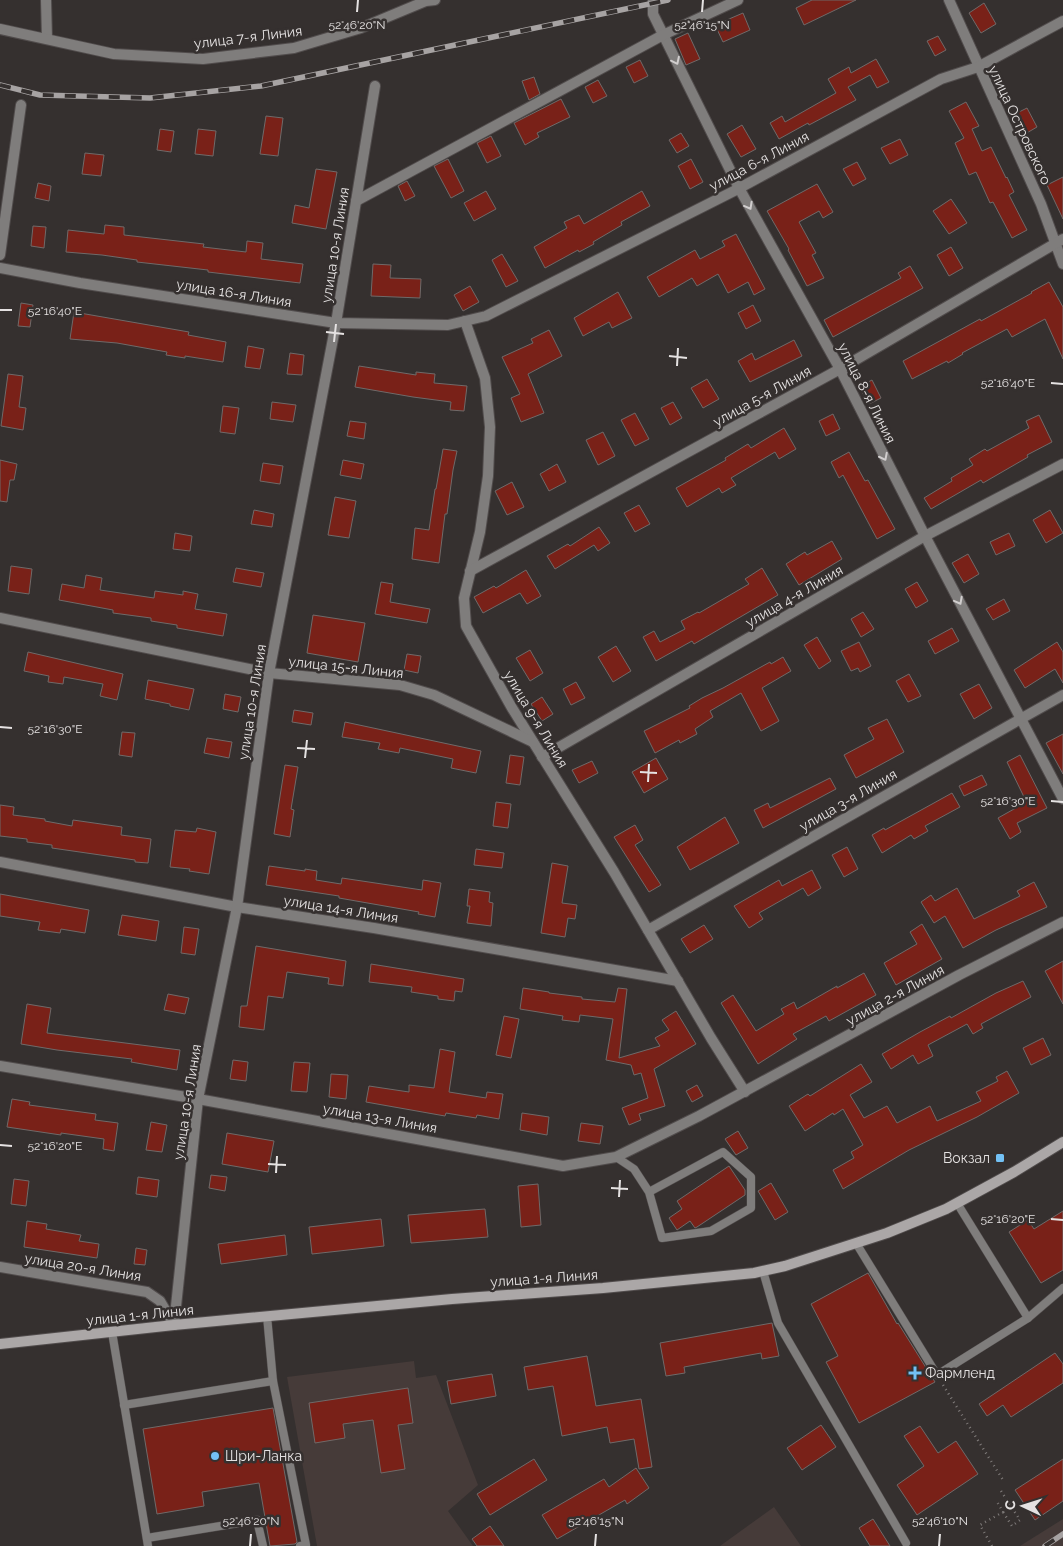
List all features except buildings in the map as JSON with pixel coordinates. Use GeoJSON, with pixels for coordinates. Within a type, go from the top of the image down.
{"type":"FeatureCollection","features":[{"type":"Feature","properties":{"kind":"main road","name":"улица 1-я Линия"},"geometry":{"type":"LineString","coordinates":[[0,1344],[174,1325],[452,1299],[675,1282],[763,1271],[887,1234],[946,1210],[1063,1142]]}},
{"type":"Feature","properties":{"kind":"street"},"geometry":{"type":"LineString","coordinates":[[46,0],[47,38]]}},
{"type":"Feature","properties":{"kind":"street","name":"улица 7-я Линия"},"geometry":{"type":"LineString","coordinates":[[0,29],[114,54],[203,59],[294,48],[361,28],[426,1],[435,0]]}},
{"type":"Feature","properties":{"kind":"street","name":"улица 8-я Линия"},"geometry":{"type":"LineString","coordinates":[[653,0],[652,14],[739,188],[840,369],[925,536],[1063,798]]}},
{"type":"Feature","properties":{"kind":"street"},"geometry":{"type":"LineString","coordinates":[[356,201],[663,35],[738,0]]}},
{"type":"Feature","properties":{"kind":"street","name":"улица Островского"},"geometry":{"type":"LineString","coordinates":[[949,0],[1059,241],[1063,264]]}},
{"type":"Feature","properties":{"kind":"street","name":"улица 6-я Линия"},"geometry":{"type":"LineString","coordinates":[[465,321],[486,316],[739,188],[941,79],[978,67],[1063,21]]}},
{"type":"Feature","properties":{"kind":"street","name":"улица 10-я Линия"},"geometry":{"type":"LineString","coordinates":[[174,1325],[198,1099],[237,907],[269,673],[336,323],[375,86]]}},
{"type":"Feature","properties":{"kind":"street"},"geometry":{"type":"LineString","coordinates":[[0,255],[21,105]]}},
{"type":"Feature","properties":{"kind":"street","name":"улица 5-я Линия"},"geometry":{"type":"LineString","coordinates":[[470,571],[840,369],[1059,241]]}},
{"type":"Feature","properties":{"kind":"street","name":"улица 16-я Линия"},"geometry":{"type":"LineString","coordinates":[[0,268],[80,283],[336,323],[448,325],[465,321]]}},
{"type":"Feature","properties":{"kind":"street","name":"улица 9-я Линия"},"geometry":{"type":"LineString","coordinates":[[465,321],[485,378],[490,427],[486,485],[480,532],[464,598],[466,626],[512,708],[614,872],[743,1093]]}},
{"type":"Feature","properties":{"kind":"street","name":"улица 4-я Линия"},"geometry":{"type":"LineString","coordinates":[[542,757],[925,536],[1063,464]]}},
{"type":"Feature","properties":{"kind":"street","name":"улица 15-я Линия"},"geometry":{"type":"LineString","coordinates":[[0,618],[269,673],[400,685],[434,695],[534,742]]}},
{"type":"Feature","properties":{"kind":"street","name":"улица 3-я Линия"},"geometry":{"type":"LineString","coordinates":[[648,930],[1063,695]]}},
{"type":"Feature","properties":{"kind":"street","name":"улица 14-я Линия"},"geometry":{"type":"LineString","coordinates":[[0,862],[237,907],[384,930],[678,981]]}},
{"type":"Feature","properties":{"kind":"street","name":"улица 2-я Линия"},"geometry":{"type":"LineString","coordinates":[[743,1093],[959,975],[1063,922]]}},
{"type":"Feature","properties":{"kind":"street","name":"улица 13-я Линия"},"geometry":{"type":"LineString","coordinates":[[0,1066],[198,1099],[563,1166],[616,1157],[743,1093]]}},
{"type":"Feature","properties":{"kind":"street","name":"улица 20-я Линия"},"geometry":{"type":"LineString","coordinates":[[0,1268],[146,1292],[160,1301],[174,1325]]}},
{"type":"Feature","properties":{"kind":"lane"},"geometry":{"type":"LineString","coordinates":[[616,1157],[634,1169],[649,1192],[662,1238],[711,1231],[750,1208],[751,1177],[723,1152],[649,1192]]}},
{"type":"Feature","properties":{"kind":"lane"},"geometry":{"type":"LineString","coordinates":[[957,1203],[1028,1318]]}},
{"type":"Feature","properties":{"kind":"lane"},"geometry":{"type":"LineString","coordinates":[[856,1243],[937,1375],[1028,1318],[1063,1288]]}},
{"type":"Feature","properties":{"kind":"lane"},"geometry":{"type":"LineString","coordinates":[[763,1271],[778,1323],[906,1543]]}},
{"type":"Feature","properties":{"kind":"lane"},"geometry":{"type":"LineString","coordinates":[[267,1316],[274,1381],[306,1545],[300,1546]]}},
{"type":"Feature","properties":{"kind":"lane"},"geometry":{"type":"LineString","coordinates":[[112,1332],[147,1542],[256,1520],[263,1546]]}},
{"type":"Feature","properties":{"kind":"lane"},"geometry":{"type":"LineString","coordinates":[[124,1405],[274,1381]]}},
{"type":"Feature","properties":{"kind":"path"},"geometry":{"type":"LineString","coordinates":[[937,1375],[1003,1480]]}},
{"type":"Feature","properties":{"kind":"path"},"geometry":{"type":"LineString","coordinates":[[996,1500],[1012,1526],[1020,1520],[1001,1490]]}},
{"type":"Feature","properties":{"kind":"path"},"geometry":{"type":"LineString","coordinates":[[991,1544],[980,1525],[1003,1512]]}},
{"type":"Feature","properties":{"kind":"shaded area"},"geometry":{"type":"Polygon","coordinates":[[[414,1361],[416,1378],[436,1375],[478,1485],[448,1511],[473,1546],[317,1546],[287,1377],[414,1361]]]}},
{"type":"Feature","properties":{"kind":"shaded area"},"geometry":{"type":"Polygon","coordinates":[[[774,1507],[801,1546],[720,1546],[774,1507]]]}},
{"type":"Feature","properties":{"kind":"shaded area"},"geometry":{"type":"Polygon","coordinates":[[[1063,1519],[1063,1546],[1020,1546],[1063,1519]]]}},
{"type":"Feature","properties":{"kind":"railway"},"geometry":{"type":"LineString","coordinates":[[0,85],[40,95],[150,98],[261,86],[668,0]]}},
{"type":"Feature","properties":{"kind":"railway"},"geometry":{"type":"LineString","coordinates":[[1045,1546],[1063,1534]]}},
{"type":"Feature","properties":{"kind":"place","name":"Вокзал"},"geometry":{"type":"Point","coordinates":[1000,1158]}},
{"type":"Feature","properties":{"kind":"place","name":"Фармленд"},"geometry":{"type":"Point","coordinates":[915,1373]}},
{"type":"Feature","properties":{"kind":"place","name":"Шри-Ланка"},"geometry":{"type":"Point","coordinates":[215,1456]}}]}
